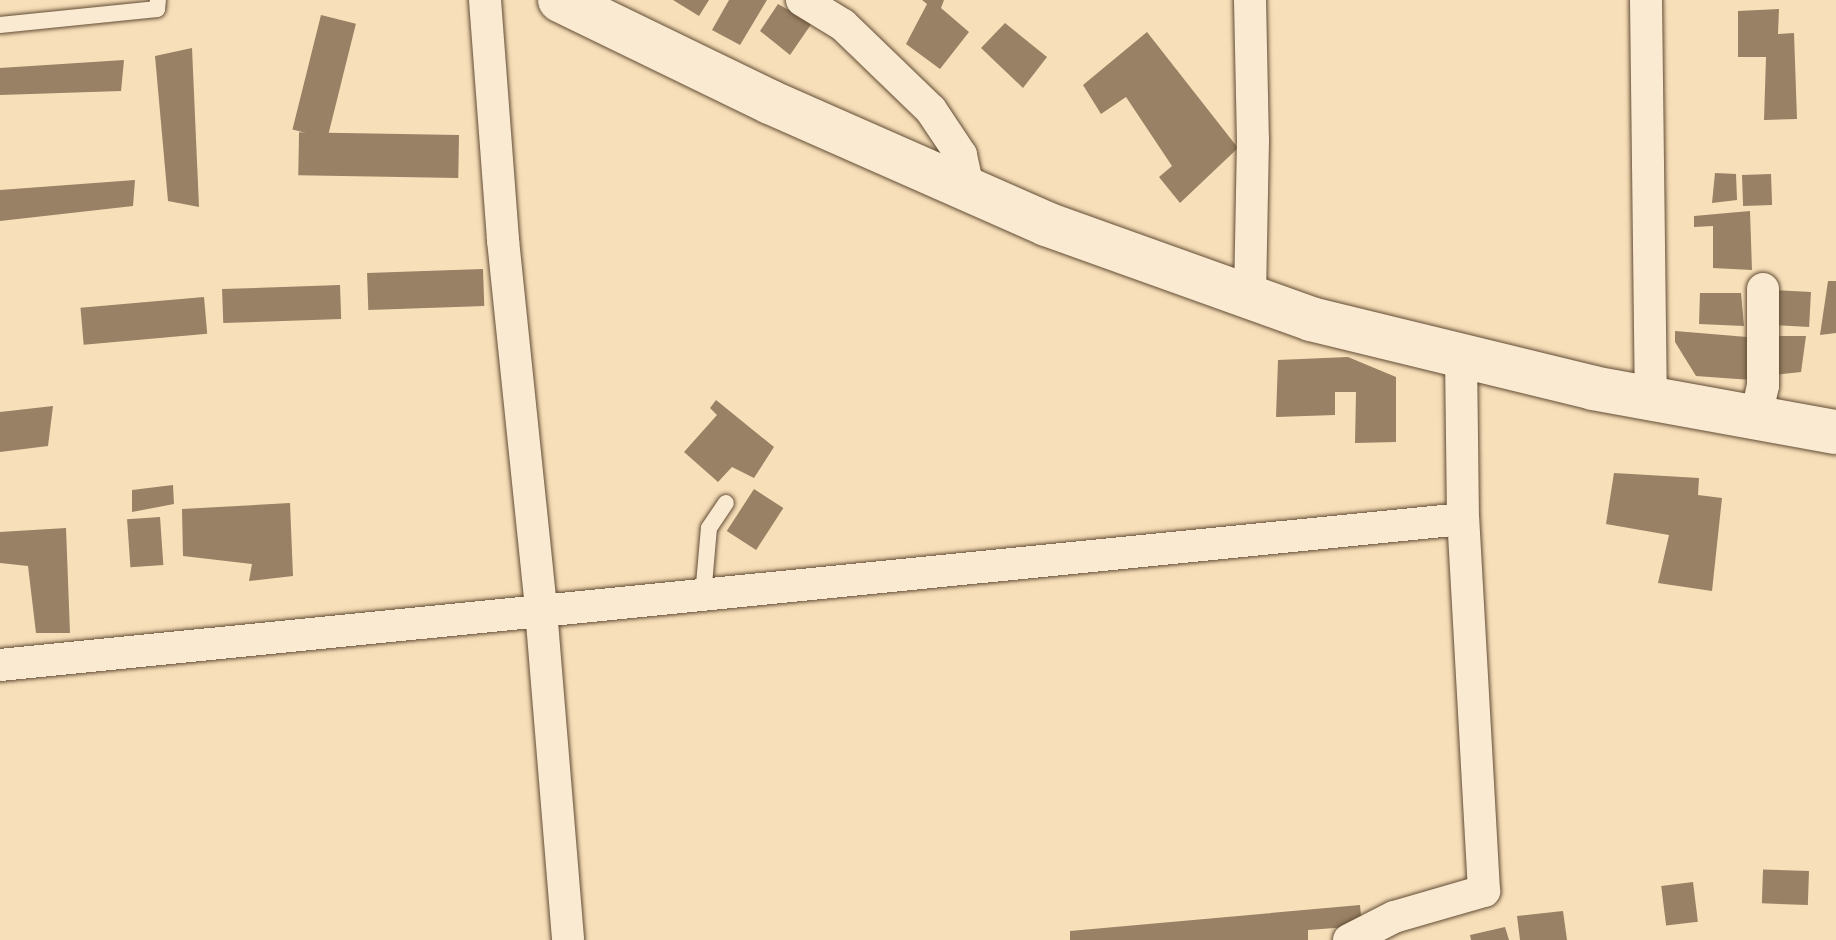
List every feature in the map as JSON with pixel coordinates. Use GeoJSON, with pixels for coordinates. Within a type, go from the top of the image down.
{"type":"FeatureCollection","features":[{"type":"Feature","properties":{"kind":"street"},"geometry":{"type":"LineString","coordinates":[[485,0],[503,240],[541,610],[568,940]]}},
{"type":"Feature","properties":{"kind":"street"},"geometry":{"type":"LineString","coordinates":[[560,0],[770,102],[1046,224],[1311,319],[1651,400],[1836,432]]}},
{"type":"Feature","properties":{"kind":"street"},"geometry":{"type":"LineString","coordinates":[[802,0],[843,25],[931,110],[961,155],[968,189]]}},
{"type":"Feature","properties":{"kind":"street"},"geometry":{"type":"LineString","coordinates":[[1250,0],[1253,140],[1250,298]]}},
{"type":"Feature","properties":{"kind":"street"},"geometry":{"type":"LineString","coordinates":[[1646,0],[1651,400]]}},
{"type":"Feature","properties":{"kind":"street"},"geometry":{"type":"LineString","coordinates":[[1756,418],[1763,386],[1763,289]]}},
{"type":"Feature","properties":{"kind":"street"},"geometry":{"type":"LineString","coordinates":[[1349,940],[1394,917],[1484,891],[1463,519],[1461,357]]}},
{"type":"Feature","properties":{"kind":"street"},"geometry":{"type":"LineString","coordinates":[[0,665],[1463,519]]}},
{"type":"Feature","properties":{"kind":"lane"},"geometry":{"type":"LineString","coordinates":[[0,25],[157,9],[158,0]]}},
{"type":"Feature","properties":{"kind":"lane"},"geometry":{"type":"LineString","coordinates":[[703,596],[709,528],[726,503]]}},
{"type":"Feature","properties":{"kind":"building"},"geometry":{"type":"Polygon","coordinates":[[[673,0],[709,0],[699,16],[673,0]]]}},
{"type":"Feature","properties":{"kind":"building"},"geometry":{"type":"Polygon","coordinates":[[[729,0],[767,0],[740,45],[712,30],[729,0]]]}},
{"type":"Feature","properties":{"kind":"building"},"geometry":{"type":"Polygon","coordinates":[[[922,0],[944,0],[941,8],[969,32],[940,69],[906,44],[927,4],[922,0]]]}},
{"type":"Feature","properties":{"kind":"building"},"geometry":{"type":"Polygon","coordinates":[[[778,4],[812,23],[790,55],[760,31],[778,4]]]}},
{"type":"Feature","properties":{"kind":"building"},"geometry":{"type":"Polygon","coordinates":[[[1779,9],[1778,34],[1794,33],[1797,119],[1764,120],[1766,57],[1738,57],[1738,11],[1779,9]]]}},
{"type":"Feature","properties":{"kind":"building"},"geometry":{"type":"Polygon","coordinates":[[[321,15],[356,24],[327,138],[292,129],[321,15]]]}},
{"type":"Feature","properties":{"kind":"building"},"geometry":{"type":"Polygon","coordinates":[[[1005,23],[1047,57],[1023,88],[981,48],[1005,23]]]}},
{"type":"Feature","properties":{"kind":"building"},"geometry":{"type":"Polygon","coordinates":[[[1147,32],[1238,148],[1180,203],[1159,177],[1172,166],[1126,97],[1101,114],[1083,85],[1147,32]]]}},
{"type":"Feature","properties":{"kind":"building"},"geometry":{"type":"Polygon","coordinates":[[[192,48],[199,207],[168,201],[155,56],[192,48]]]}},
{"type":"Feature","properties":{"kind":"building"},"geometry":{"type":"Polygon","coordinates":[[[124,60],[121,91],[0,95],[0,68],[124,60]]]}},
{"type":"Feature","properties":{"kind":"building"},"geometry":{"type":"Polygon","coordinates":[[[299,132],[459,135],[458,178],[298,175],[299,132]]]}},
{"type":"Feature","properties":{"kind":"building"},"geometry":{"type":"Polygon","coordinates":[[[1715,173],[1736,174],[1737,200],[1712,203],[1715,173]]]}},
{"type":"Feature","properties":{"kind":"building"},"geometry":{"type":"Polygon","coordinates":[[[1771,174],[1772,205],[1743,206],[1742,175],[1771,174]]]}},
{"type":"Feature","properties":{"kind":"building"},"geometry":{"type":"Polygon","coordinates":[[[135,180],[133,206],[0,221],[0,190],[135,180]]]}},
{"type":"Feature","properties":{"kind":"building"},"geometry":{"type":"Polygon","coordinates":[[[1750,211],[1752,270],[1713,268],[1713,226],[1694,227],[1694,216],[1750,211]]]}},
{"type":"Feature","properties":{"kind":"building"},"geometry":{"type":"Polygon","coordinates":[[[483,269],[484,306],[368,310],[367,273],[483,269]]]}},
{"type":"Feature","properties":{"kind":"building"},"geometry":{"type":"Polygon","coordinates":[[[1828,281],[1836,281],[1836,333],[1820,335],[1828,281]]]}},
{"type":"Feature","properties":{"kind":"building"},"geometry":{"type":"Polygon","coordinates":[[[340,285],[341,319],[223,323],[222,289],[340,285]]]}},
{"type":"Feature","properties":{"kind":"building"},"geometry":{"type":"Polygon","coordinates":[[[1774,290],[1811,292],[1809,327],[1772,325],[1774,290]]]}},
{"type":"Feature","properties":{"kind":"building"},"geometry":{"type":"Polygon","coordinates":[[[1700,293],[1741,293],[1744,326],[1699,324],[1700,293]]]}},
{"type":"Feature","properties":{"kind":"building"},"geometry":{"type":"Polygon","coordinates":[[[204,297],[207,334],[84,345],[80,308],[204,297]]]}},
{"type":"Feature","properties":{"kind":"building"},"geometry":{"type":"Polygon","coordinates":[[[1675,331],[1747,337],[1751,380],[1696,376],[1675,342],[1675,331]]]}},
{"type":"Feature","properties":{"kind":"building"},"geometry":{"type":"Polygon","coordinates":[[[1774,336],[1806,336],[1801,372],[1773,375],[1774,336]]]}},
{"type":"Feature","properties":{"kind":"building"},"geometry":{"type":"Polygon","coordinates":[[[1348,357],[1396,377],[1396,442],[1355,443],[1356,392],[1335,392],[1335,415],[1276,417],[1278,360],[1348,357]]]}},
{"type":"Feature","properties":{"kind":"building"},"geometry":{"type":"Polygon","coordinates":[[[716,400],[774,447],[754,478],[732,467],[718,482],[684,452],[717,415],[710,408],[716,400]]]}},
{"type":"Feature","properties":{"kind":"building"},"geometry":{"type":"Polygon","coordinates":[[[53,406],[48,446],[0,452],[0,412],[53,406]]]}},
{"type":"Feature","properties":{"kind":"building"},"geometry":{"type":"Polygon","coordinates":[[[1614,473],[1699,478],[1698,495],[1722,498],[1712,591],[1658,583],[1669,535],[1606,524],[1614,473]]]}},
{"type":"Feature","properties":{"kind":"building"},"geometry":{"type":"Polygon","coordinates":[[[173,485],[174,504],[132,512],[132,490],[173,485]]]}},
{"type":"Feature","properties":{"kind":"building"},"geometry":{"type":"Polygon","coordinates":[[[754,489],[783,508],[756,550],[727,531],[754,489]]]}},
{"type":"Feature","properties":{"kind":"building"},"geometry":{"type":"Polygon","coordinates":[[[290,503],[293,576],[249,581],[252,564],[183,556],[182,509],[290,503]]]}},
{"type":"Feature","properties":{"kind":"building"},"geometry":{"type":"Polygon","coordinates":[[[160,517],[163,565],[130,567],[127,519],[160,517]]]}},
{"type":"Feature","properties":{"kind":"building"},"geometry":{"type":"Polygon","coordinates":[[[66,528],[70,633],[36,633],[28,566],[0,563],[0,532],[66,528]]]}},
{"type":"Feature","properties":{"kind":"building"},"geometry":{"type":"Polygon","coordinates":[[[1763,869],[1809,871],[1808,905],[1762,903],[1763,869]]]}},
{"type":"Feature","properties":{"kind":"building"},"geometry":{"type":"Polygon","coordinates":[[[1693,882],[1698,922],[1666,926],[1661,886],[1693,882]]]}},
{"type":"Feature","properties":{"kind":"building"},"geometry":{"type":"Polygon","coordinates":[[[1360,905],[1362,926],[1308,930],[1308,940],[1070,940],[1070,931],[1360,905]]]}},
{"type":"Feature","properties":{"kind":"building"},"geometry":{"type":"Polygon","coordinates":[[[1563,911],[1567,940],[1520,940],[1517,916],[1563,911]]]}},
{"type":"Feature","properties":{"kind":"building"},"geometry":{"type":"Polygon","coordinates":[[[1505,927],[1509,940],[1471,940],[1470,935],[1505,927]]]}}]}
